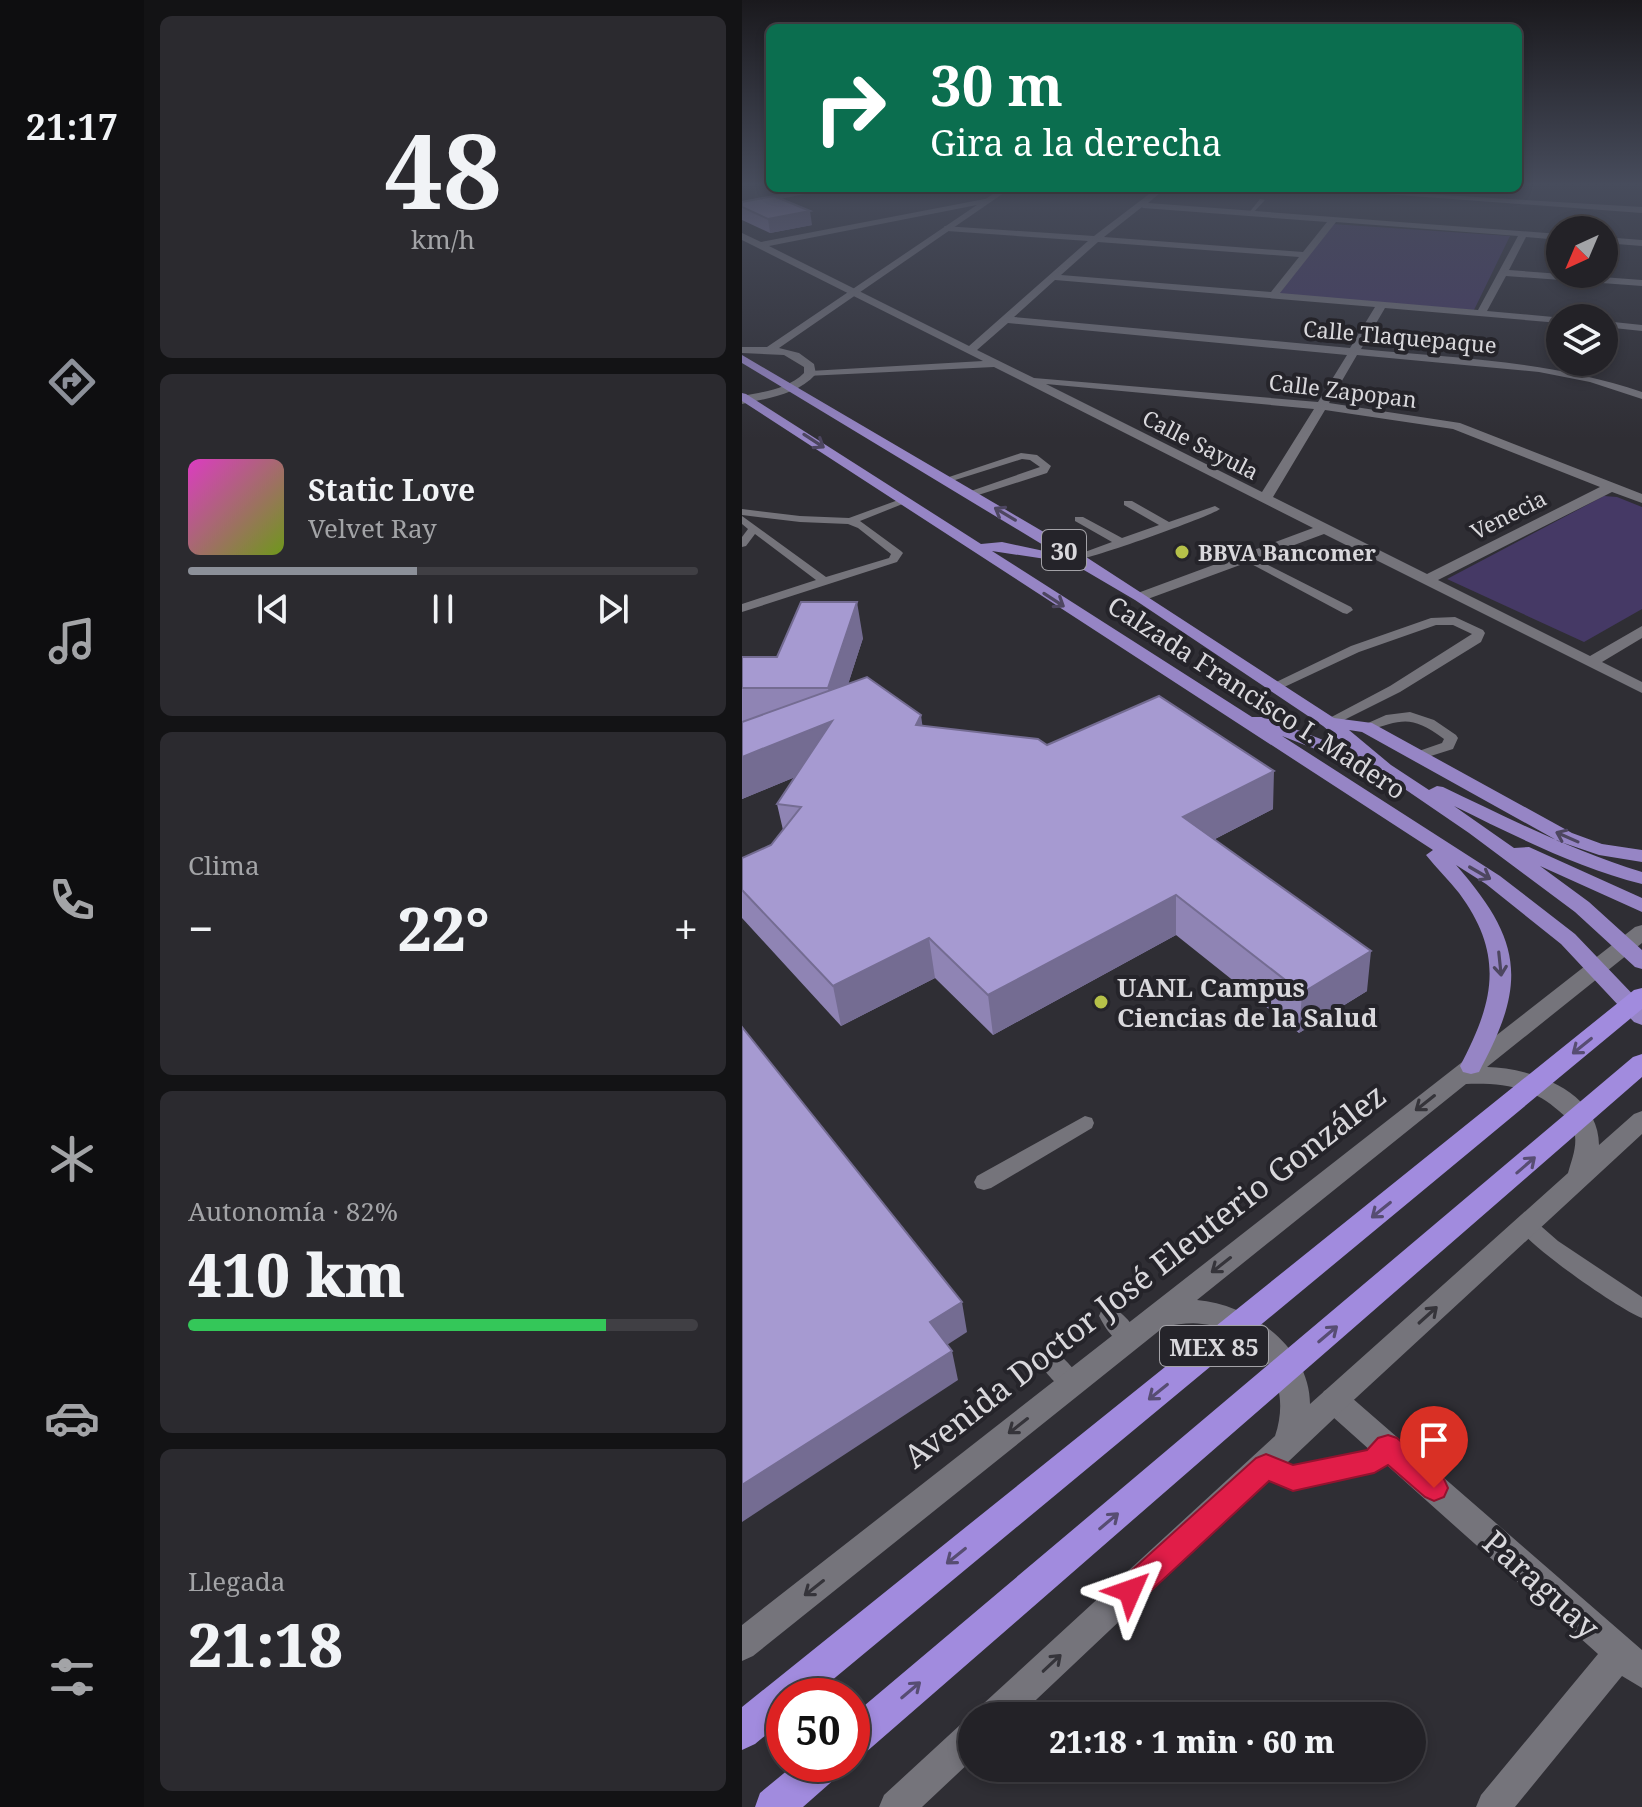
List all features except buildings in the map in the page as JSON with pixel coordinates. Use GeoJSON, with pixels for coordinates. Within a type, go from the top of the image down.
{"type":"FeatureCollection","features":[{"type":"Feature","properties":{"kind":"highway","name":"MEX 85"},"geometry":{"type":"LineString","coordinates":[[806,1678],[1642,996]]}},
{"type":"Feature","properties":{"kind":"highway","name":"MEX 85"},"geometry":{"type":"LineString","coordinates":[[870,1725],[1642,1063]]}},
{"type":"Feature","properties":{"kind":"highway","name":"MEX 85"},"geometry":{"type":"LineString","coordinates":[[742,1731],[766,1711]]}},
{"type":"Feature","properties":{"kind":"highway"},"geometry":{"type":"LineString","coordinates":[[774,1807],[803,1782]]}},
{"type":"Feature","properties":{"kind":"main road","name":"Calzada Francisco I. Madero"},"geometry":{"type":"LineString","coordinates":[[742,358],[1078,558],[1329,722],[1385,769],[1476,829],[1582,907],[1634,939],[1642,962]]}},
{"type":"Feature","properties":{"kind":"main road","name":"Calzada Francisco I. Madero"},"geometry":{"type":"LineString","coordinates":[[744,399],[1493,880],[1530,907],[1596,968],[1642,1017]]}},
{"type":"Feature","properties":{"kind":"main road"},"geometry":{"type":"LineString","coordinates":[[976,549],[1004,545],[1054,560],[1078,558]]}},
{"type":"Feature","properties":{"kind":"main road"},"geometry":{"type":"LineString","coordinates":[[1224,709],[1431,788],[1559,851],[1642,878]]}},
{"type":"Feature","properties":{"kind":"main road"},"geometry":{"type":"LineString","coordinates":[[1329,722],[1366,727],[1565,837],[1599,849],[1642,856]]}},
{"type":"Feature","properties":{"kind":"main road"},"geometry":{"type":"LineString","coordinates":[[1476,829],[1642,906]]}},
{"type":"Feature","properties":{"kind":"main road"},"geometry":{"type":"LineString","coordinates":[[1414,831],[1474,897],[1498,948],[1501,975],[1499,1004],[1465,1071]]}},
{"type":"Feature","properties":{"kind":"street","name":"Calle Sayula"},"geometry":{"type":"LineString","coordinates":[[809,270],[1642,688]]}},
{"type":"Feature","properties":{"kind":"street"},"geometry":{"type":"LineString","coordinates":[[769,350],[885,270]]}},
{"type":"Feature","properties":{"kind":"street"},"geometry":{"type":"LineString","coordinates":[[970,351],[1061,270]]}},
{"type":"Feature","properties":{"kind":"street"},"geometry":{"type":"LineString","coordinates":[[1274,295],[1293,270]]}},
{"type":"Feature","properties":{"kind":"street"},"geometry":{"type":"LineString","coordinates":[[1481,313],[1504,273],[1642,283]]}},
{"type":"Feature","properties":{"kind":"street"},"geometry":{"type":"LineString","coordinates":[[1053,277],[1546,319]]}},
{"type":"Feature","properties":{"kind":"street"},"geometry":{"type":"LineString","coordinates":[[1265,499],[1382,305]]}},
{"type":"Feature","properties":{"kind":"street","name":"Calle Tlaquepaque"},"geometry":{"type":"LineString","coordinates":[[1008,320],[1564,372],[1642,396]]}},
{"type":"Feature","properties":{"kind":"street"},"geometry":{"type":"LineString","coordinates":[[1618,325],[1642,328]]}},
{"type":"Feature","properties":{"kind":"street"},"geometry":{"type":"LineString","coordinates":[[742,350],[769,350],[803,358],[810,366],[810,374]]}},
{"type":"Feature","properties":{"kind":"street"},"geometry":{"type":"LineString","coordinates":[[744,399],[792,388],[810,374],[997,364]]}},
{"type":"Feature","properties":{"kind":"street","name":"Calle Zapopan"},"geometry":{"type":"LineString","coordinates":[[1026,378],[1323,406],[1456,426],[1642,499]]}},
{"type":"Feature","properties":{"kind":"street","name":"Venecia"},"geometry":{"type":"LineString","coordinates":[[1425,581],[1611,487]]}},
{"type":"Feature","properties":{"kind":"street"},"geometry":{"type":"LineString","coordinates":[[1140,597],[1323,529]]}},
{"type":"Feature","properties":{"kind":"street"},"geometry":{"type":"LineString","coordinates":[[1591,662],[1642,631]]}},
{"type":"Feature","properties":{"kind":"street","name":"Avenida Doctor José Eleuterio González"},"geometry":{"type":"LineString","coordinates":[[742,1645],[1634,939]]}},
{"type":"Feature","properties":{"kind":"street"},"geometry":{"type":"LineString","coordinates":[[1465,1071],[1535,1081],[1583,1118],[1588,1140],[1578,1179]]}},
{"type":"Feature","properties":{"kind":"street"},"geometry":{"type":"LineString","coordinates":[[1010,1702],[1334,1400],[1578,1179],[1636,1133]]}},
{"type":"Feature","properties":{"kind":"street"},"geometry":{"type":"LineString","coordinates":[[1158,1315],[1204,1312],[1241,1323],[1271,1345],[1291,1376],[1296,1412],[1276,1457]]}},
{"type":"Feature","properties":{"kind":"street","name":"Paraguay"},"geometry":{"type":"LineString","coordinates":[[1334,1400],[1631,1663]]}},
{"type":"Feature","properties":{"kind":"street"},"geometry":{"type":"LineString","coordinates":[[1493,1807],[1631,1663]]}},
{"type":"Feature","properties":{"kind":"street"},"geometry":{"type":"LineString","coordinates":[[896,1807],[958,1750]]}},
{"type":"Feature","properties":{"kind":"lane"},"geometry":{"type":"LineString","coordinates":[[948,479],[1021,456],[1033,457],[1046,466],[1043,471],[972,494]]}},
{"type":"Feature","properties":{"kind":"lane"},"geometry":{"type":"LineString","coordinates":[[742,512],[850,521],[905,501]]}},
{"type":"Feature","properties":{"kind":"lane"},"geometry":{"type":"LineString","coordinates":[[1128,503],[1169,526]]}},
{"type":"Feature","properties":{"kind":"lane"},"geometry":{"type":"LineString","coordinates":[[1078,558],[1215,509]]}},
{"type":"Feature","properties":{"kind":"lane"},"geometry":{"type":"LineString","coordinates":[[742,519],[825,582]]}},
{"type":"Feature","properties":{"kind":"lane"},"geometry":{"type":"LineString","coordinates":[[1079,519],[1122,543]]}},
{"type":"Feature","properties":{"kind":"lane"},"geometry":{"type":"LineString","coordinates":[[742,608],[897,557],[897,553],[874,535],[850,521]]}},
{"type":"Feature","properties":{"kind":"lane"},"geometry":{"type":"LineString","coordinates":[[742,544],[754,529]]}},
{"type":"Feature","properties":{"kind":"lane"},"geometry":{"type":"LineString","coordinates":[[1246,557],[1347,610]]}},
{"type":"Feature","properties":{"kind":"lane"},"geometry":{"type":"LineString","coordinates":[[1275,686],[1355,649],[1435,621],[1455,621],[1479,633],[1477,639],[1395,689],[1329,722]]}},
{"type":"Feature","properties":{"kind":"lane"},"geometry":{"type":"LineString","coordinates":[[1366,727],[1393,715],[1407,714],[1451,738],[1448,746],[1418,756]]}},
{"type":"Feature","properties":{"kind":"lane"},"geometry":{"type":"LineString","coordinates":[[984,1182],[1085,1123]]}},
{"type":"Feature","properties":{"kind":"lane"},"geometry":{"type":"LineString","coordinates":[[1527,1226],[1551,1247],[1642,1309]]}},
{"type":"Feature","properties":{"kind":"lane"},"geometry":{"type":"LineString","coordinates":[[1110,1316],[1129,1338]]}},
{"type":"Feature","properties":{"kind":"lane"},"geometry":{"type":"LineString","coordinates":[[1049,1359],[1071,1383]]}},
{"type":"Feature","properties":{"kind":"lane"},"geometry":{"type":"LineString","coordinates":[[1276,1457],[1293,1478],[1374,1461],[1388,1447]]}},
{"type":"Feature","properties":{"kind":"shaded area"},"geometry":{"type":"Polygon","coordinates":[[[1297,270],[1493,270],[1474,310],[1279,294],[1297,270]]]}},
{"type":"Feature","properties":{"kind":"shaded area"},"geometry":{"type":"Polygon","coordinates":[[[1604,496],[1617,497],[1642,507],[1642,609],[1584,642],[1447,579],[1604,496]]]}},
{"type":"Feature","properties":{"kind":"place","name":"BBVA Bancomer"},"geometry":{"type":"Point","coordinates":[1182,552]}},
{"type":"Feature","properties":{"kind":"place","name":"UANL Campus Ciencias de la Salud"},"geometry":{"type":"Point","coordinates":[1101,1002]}},
{"type":"Feature","properties":{"kind":"route"},"geometry":{"type":"LineString","coordinates":[[1130,1591],[1266,1467],[1293,1478],[1374,1461],[1388,1447],[1434,1488]]}}]}
